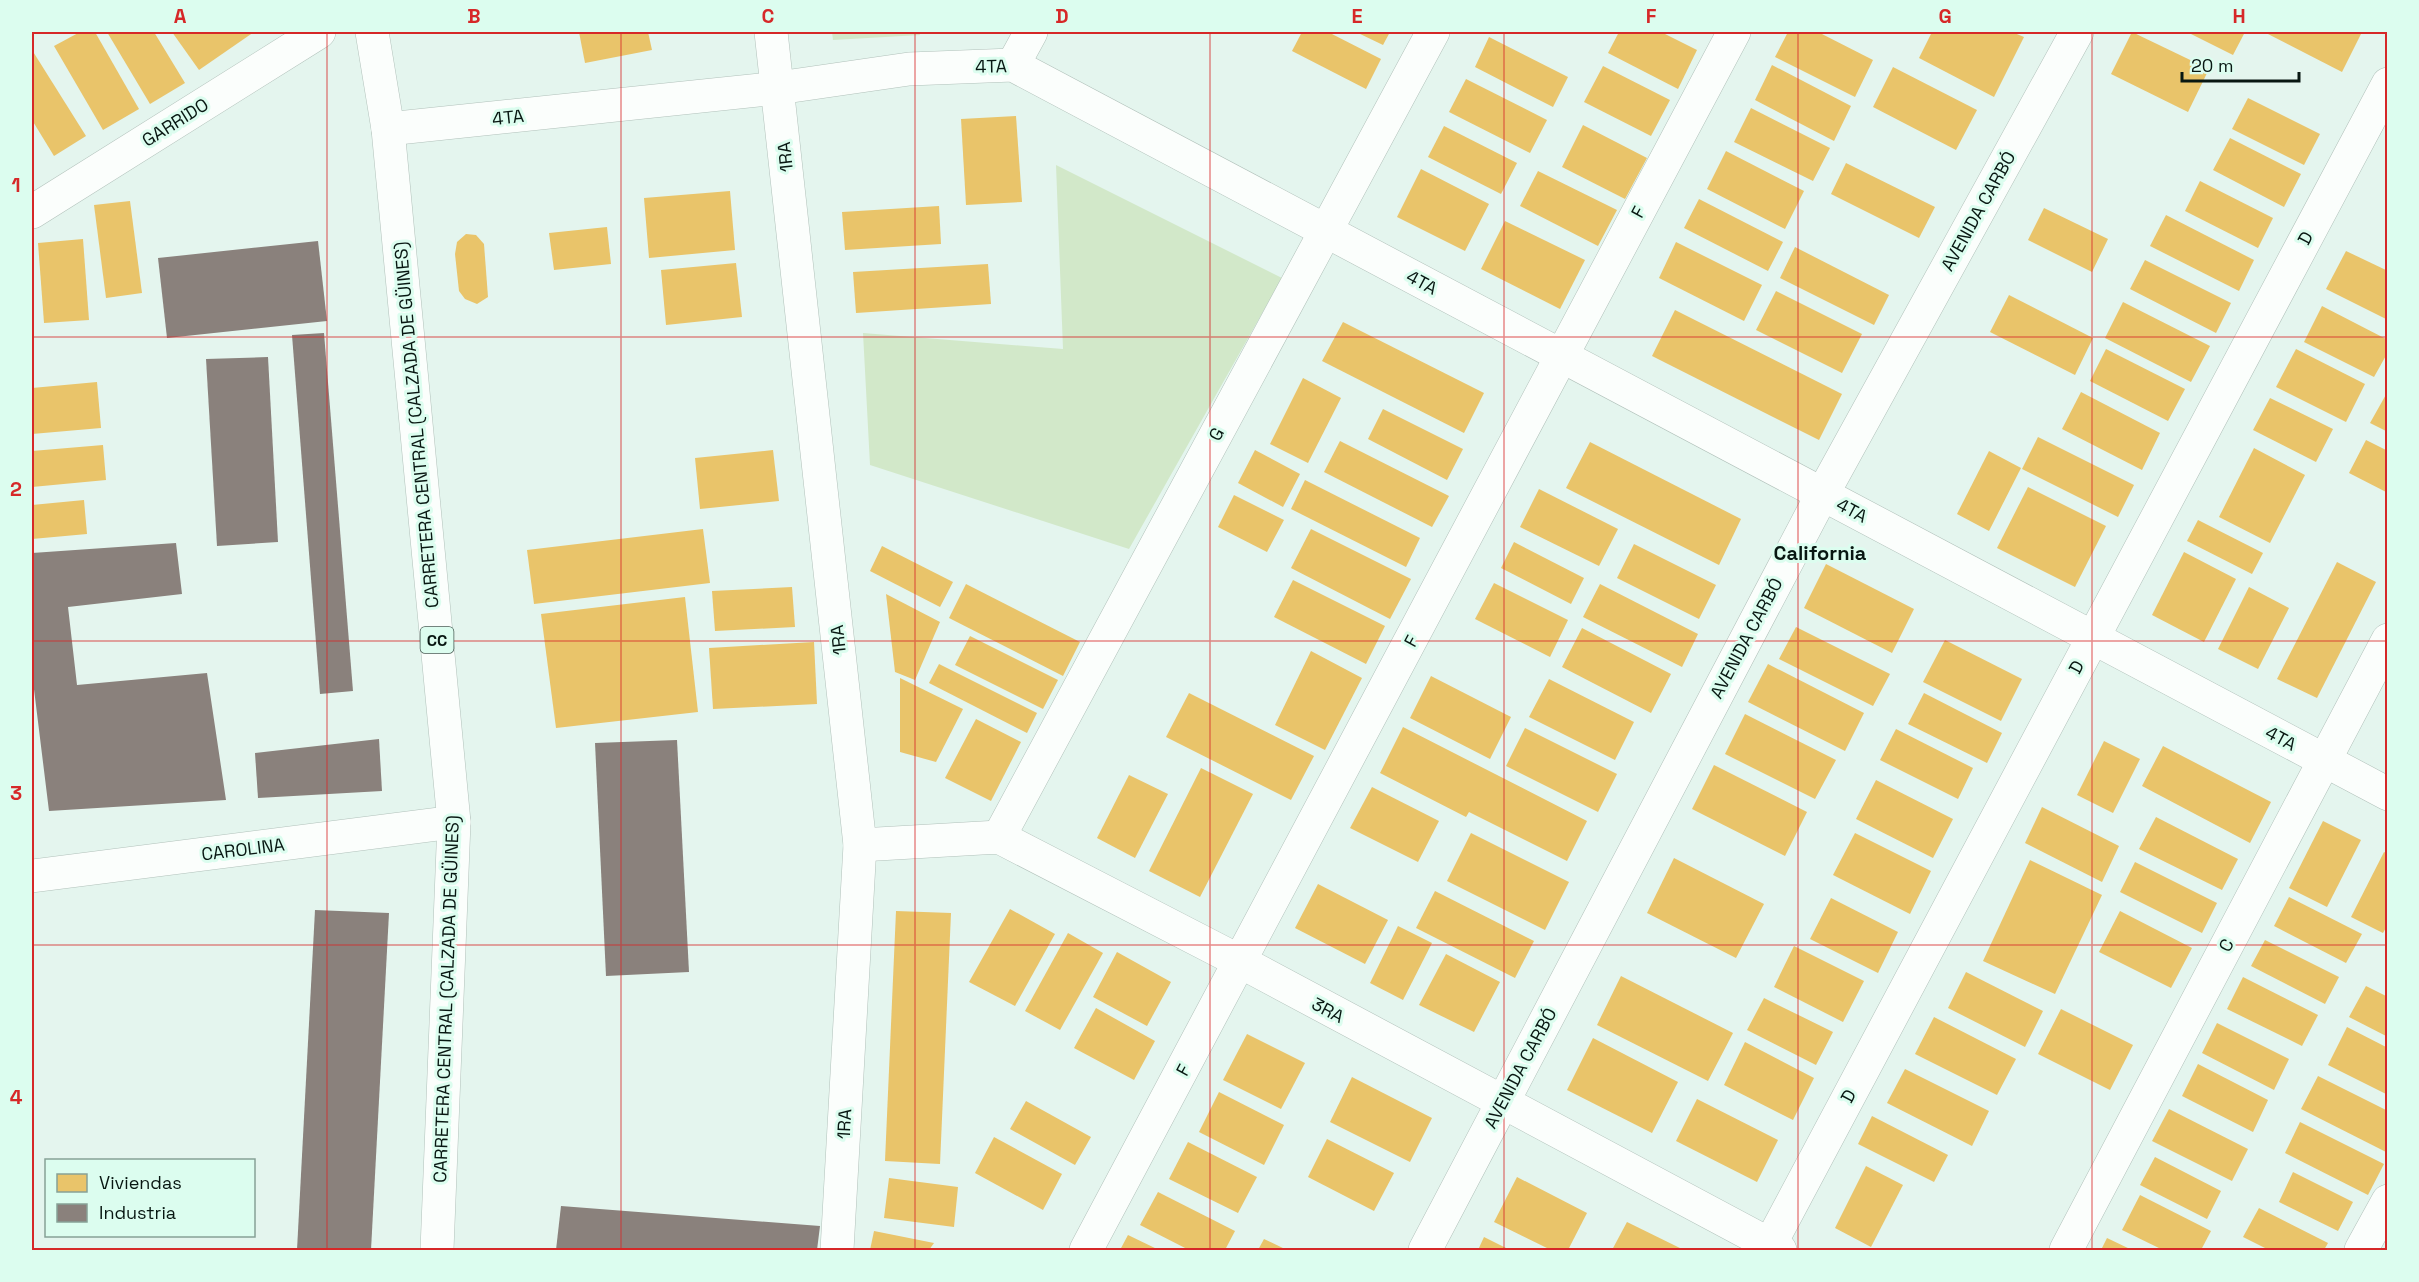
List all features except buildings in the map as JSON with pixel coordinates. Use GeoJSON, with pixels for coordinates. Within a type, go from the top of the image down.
{"type":"FeatureCollection","features":[{"type":"Feature","properties":{"kind":"street","name":"GARRIDO"},"geometry":{"type":"LineString","coordinates":[[32,212],[319,32]]}},
{"type":"Feature","properties":{"kind":"street","name":"CARRETERA CENTRAL (CALZADA DE GÜINES)"},"geometry":{"type":"LineString","coordinates":[[372,32],[388,129],[454,822],[437,1251]]}},
{"type":"Feature","properties":{"kind":"street","name":"1RA"},"geometry":{"type":"LineString","coordinates":[[771,32],[860,845],[837,1251]]}},
{"type":"Feature","properties":{"kind":"street"},"geometry":{"type":"LineString","coordinates":[[1013,65],[1031,32]]}},
{"type":"Feature","properties":{"kind":"street","name":"G"},"geometry":{"type":"LineString","coordinates":[[999,837],[1433,32]]}},
{"type":"Feature","properties":{"kind":"street","name":"F"},"geometry":{"type":"LineString","coordinates":[[1086,1251],[1734,32]]}},
{"type":"Feature","properties":{"kind":"street","name":"AVENIDA CARBÓ"},"geometry":{"type":"LineString","coordinates":[[1425,1251],[1822,495],[2077,32]]}},
{"type":"Feature","properties":{"kind":"street","name":"4TA"},"geometry":{"type":"LineString","coordinates":[[388,129],[778,88],[909,69],[1013,65],[2388,794]]}},
{"type":"Feature","properties":{"kind":"street","name":"D"},"geometry":{"type":"LineString","coordinates":[[1772,1249],[2092,638],[2388,84]]}},
{"type":"Feature","properties":{"kind":"street","name":"C"},"geometry":{"type":"LineString","coordinates":[[2066,1251],[2388,640]]}},
{"type":"Feature","properties":{"kind":"street","name":"CAROLINA"},"geometry":{"type":"LineString","coordinates":[[32,876],[454,822]]}},
{"type":"Feature","properties":{"kind":"street"},"geometry":{"type":"LineString","coordinates":[[860,845],[999,837]]}},
{"type":"Feature","properties":{"kind":"street","name":"3RA"},"geometry":{"type":"LineString","coordinates":[[999,837],[1241,962],[1772,1249]]}},
{"type":"Feature","properties":{"kind":"street"},"geometry":{"type":"LineString","coordinates":[[2361,1251],[2388,1201]]}},
{"type":"Feature","properties":{"kind":"green space"},"geometry":{"type":"Polygon","coordinates":[[[832,32],[919,32],[920,35],[833,40],[832,32]]]}},
{"type":"Feature","properties":{"kind":"green space"},"geometry":{"type":"Polygon","coordinates":[[[1056,165],[1282,278],[1129,549],[870,465],[863,333],[1063,349],[1056,165]]]}},
{"type":"Feature","properties":{"kind":"district","name":"California"},"geometry":{"type":"Point","coordinates":[1820,553]}}]}
